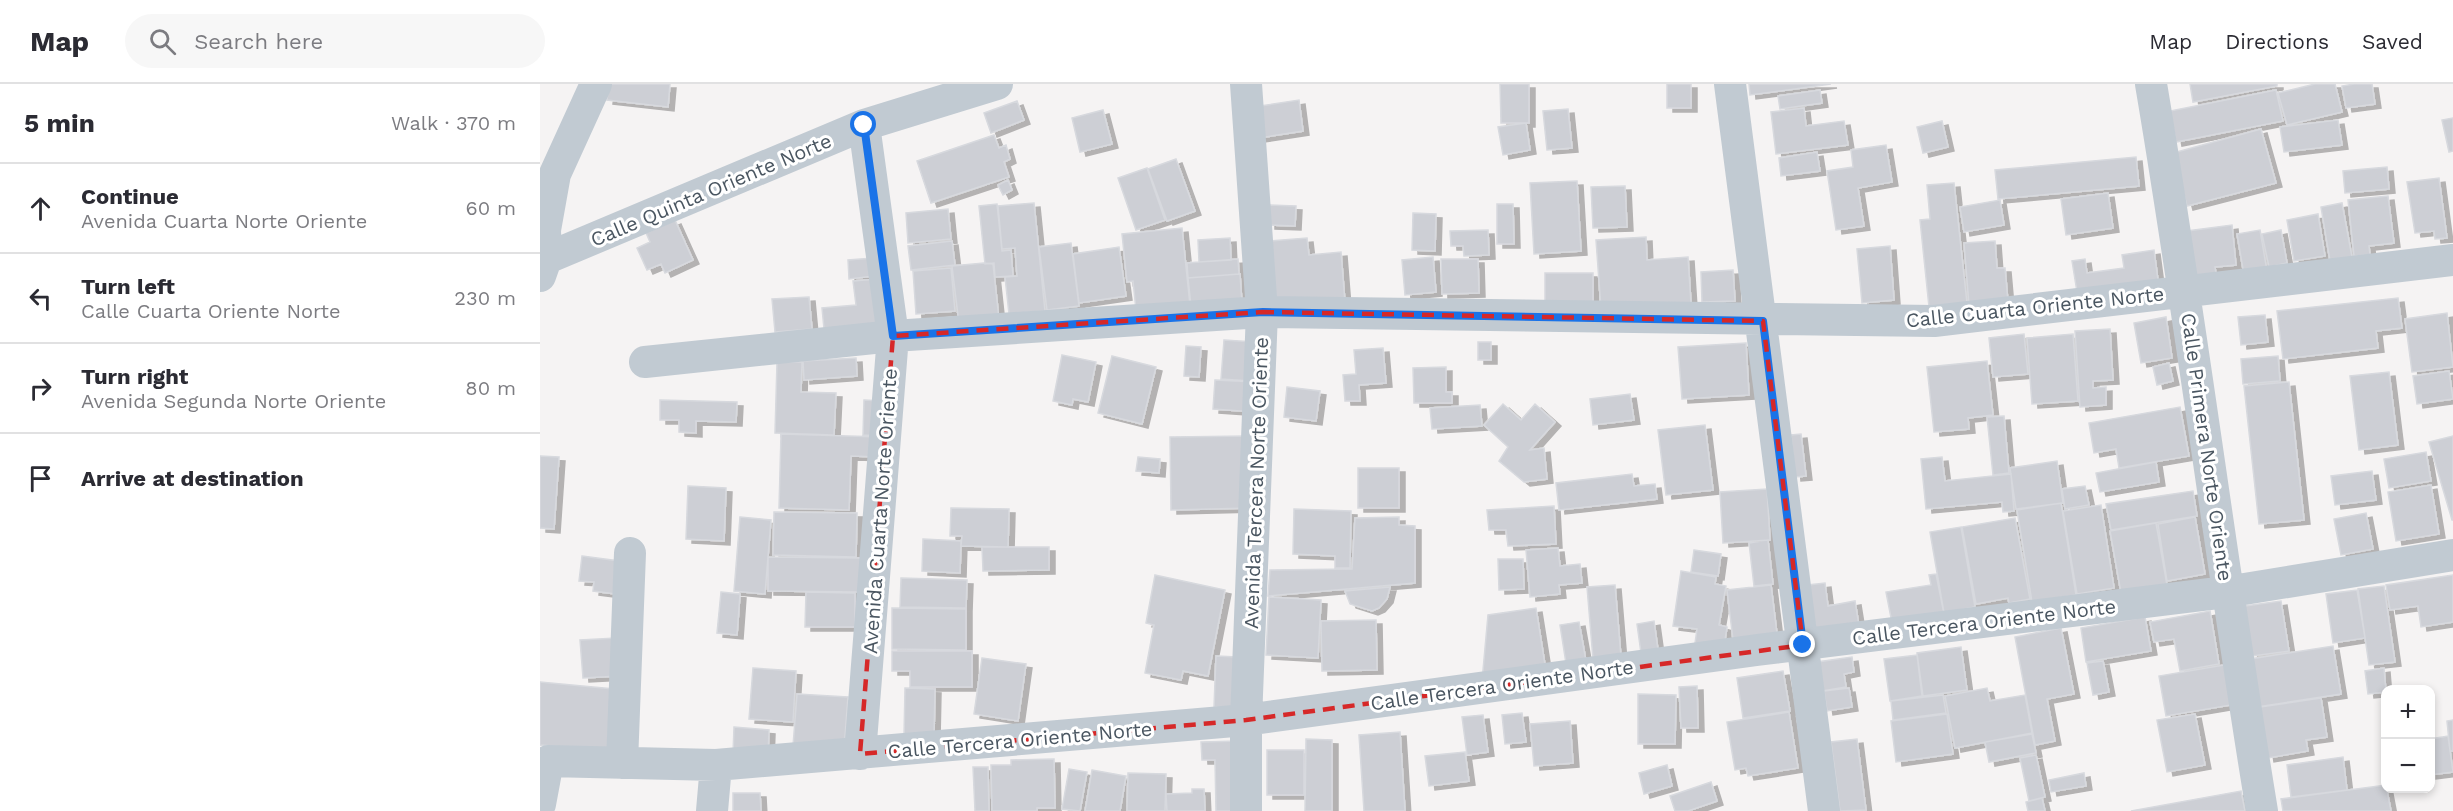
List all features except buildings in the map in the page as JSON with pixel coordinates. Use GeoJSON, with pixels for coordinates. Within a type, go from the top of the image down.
{"type":"FeatureCollection","features":[{"type":"Feature","properties":{"kind":"street"},"geometry":{"type":"LineString","coordinates":[[542,265],[544,230],[555,174],[596,84]]}},
{"type":"Feature","properties":{"kind":"street","name":"Calle Quinta Oriente Norte"},"geometry":{"type":"LineString","coordinates":[[542,265],[864,125],[997,84]]}},
{"type":"Feature","properties":{"kind":"street","name":"Avenida Tercera Norte Oriente"},"geometry":{"type":"LineString","coordinates":[[1246,84],[1263,312],[1246,720],[1246,811]]}},
{"type":"Feature","properties":{"kind":"street"},"geometry":{"type":"LineString","coordinates":[[1730,84],[1763,321],[1824,811]]}},
{"type":"Feature","properties":{"kind":"street","name":"Calle Primera Norte Oriente"},"geometry":{"type":"LineString","coordinates":[[2151,84],[2186,291],[2226,592],[2262,811]]}},
{"type":"Feature","properties":{"kind":"street","name":"Avenida Cuarta Norte Oriente"},"geometry":{"type":"LineString","coordinates":[[860,754],[893,336],[864,125]]}},
{"type":"Feature","properties":{"kind":"street","name":"Calle Cuarta Oriente Norte"},"geometry":{"type":"LineString","coordinates":[[645,362],[893,336],[1263,312],[1763,321],[1934,321],[2453,260]]}},
{"type":"Feature","properties":{"kind":"street"},"geometry":{"type":"LineString","coordinates":[[621,763],[630,553]]}},
{"type":"Feature","properties":{"kind":"street","name":"Calle Tercera Oriente Norte"},"geometry":{"type":"LineString","coordinates":[[540,804],[548,761],[716,765],[1246,720],[1803,645],[2226,592],[2453,555]]}},
{"type":"Feature","properties":{"kind":"street"},"geometry":{"type":"LineString","coordinates":[[712,811],[716,765]]}},
{"type":"Feature","properties":{"kind":"highlighted area"},"geometry":{"type":"Polygon","coordinates":[[[1262,312],[1763,321],[1803,645],[1246,720],[860,754],[893,336],[1262,312]]]}},
{"type":"Feature","properties":{"kind":"route"},"geometry":{"type":"LineString","coordinates":[[864,125],[893,336],[1263,312],[1763,321],[1803,645]]}}]}
